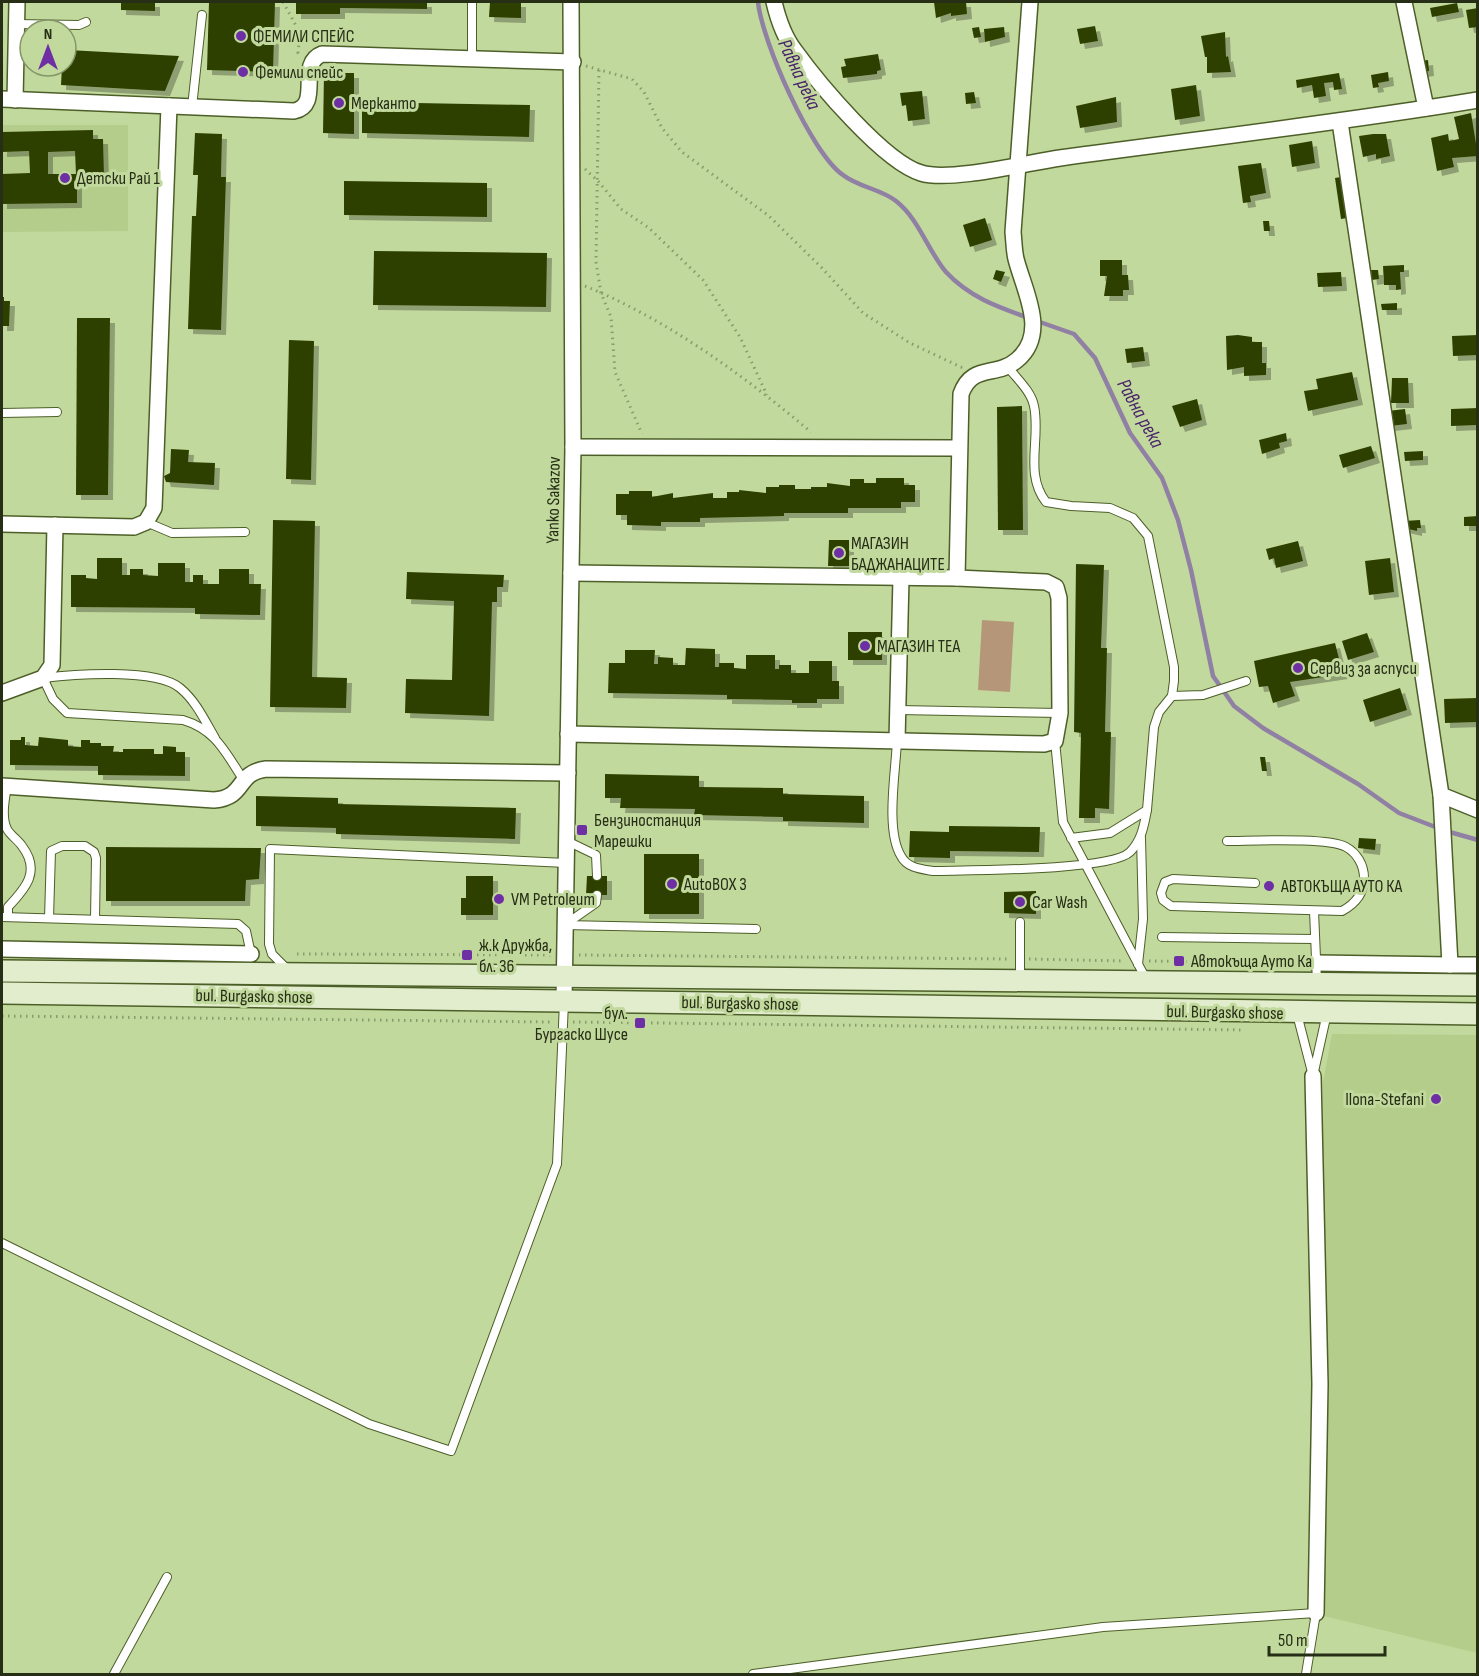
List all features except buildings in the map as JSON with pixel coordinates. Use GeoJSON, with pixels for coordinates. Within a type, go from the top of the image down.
{"type":"FeatureCollection","features":[{"type":"Feature","properties":{"kind":"main road","name":"bul. Burgasko shose"},"geometry":{"type":"LineString","coordinates":[[2,971],[306,976],[1020,981],[1140,967],[1316,973],[1478,985]]}},
{"type":"Feature","properties":{"kind":"main road","name":"bul. Burgasko shose"},"geometry":{"type":"LineString","coordinates":[[2,993],[1478,1014]]}},
{"type":"Feature","properties":{"kind":"street"},"geometry":{"type":"LineString","coordinates":[[17,2],[8,100],[298,110],[308,100],[310,67],[314,59],[327,54],[573,62]]}},
{"type":"Feature","properties":{"kind":"street","name":"Yanko Sakazov"},"geometry":{"type":"LineString","coordinates":[[564,1000],[572,573],[572,2]]}},
{"type":"Feature","properties":{"kind":"street"},"geometry":{"type":"LineString","coordinates":[[774,2],[783,32],[794,51],[857,125],[898,160],[920,173],[943,177],[1018,164],[1340,122],[1478,100]]}},
{"type":"Feature","properties":{"kind":"street"},"geometry":{"type":"LineString","coordinates":[[957,578],[958,448],[961,394],[965,382],[976,374],[1008,367],[1024,353],[1032,330],[1032,308],[1015,258],[1013,232],[1030,2]]}},
{"type":"Feature","properties":{"kind":"street"},"geometry":{"type":"LineString","coordinates":[[1404,2],[1426,108]]}},
{"type":"Feature","properties":{"kind":"street"},"geometry":{"type":"LineString","coordinates":[[2,524],[127,528],[146,522],[152,515],[156,501],[169,106]]}},
{"type":"Feature","properties":{"kind":"street"},"geometry":{"type":"LineString","coordinates":[[1340,122],[1441,795],[1450,964]]}},
{"type":"Feature","properties":{"kind":"street"},"geometry":{"type":"LineString","coordinates":[[573,447],[958,448]]}},
{"type":"Feature","properties":{"kind":"street"},"geometry":{"type":"LineString","coordinates":[[2,693],[44,678],[52,664],[55,525]]}},
{"type":"Feature","properties":{"kind":"street"},"geometry":{"type":"LineString","coordinates":[[568,734],[1044,744],[1055,741],[1060,713],[1059,597],[1056,587],[1046,582],[957,578],[572,573]]}},
{"type":"Feature","properties":{"kind":"street"},"geometry":{"type":"LineString","coordinates":[[897,740],[901,578]]}},
{"type":"Feature","properties":{"kind":"street"},"geometry":{"type":"LineString","coordinates":[[4,786],[214,800],[228,799],[237,792],[243,780],[253,771],[266,769],[568,773]]}},
{"type":"Feature","properties":{"kind":"street"},"geometry":{"type":"LineString","coordinates":[[1441,795],[1478,810]]}},
{"type":"Feature","properties":{"kind":"street"},"geometry":{"type":"LineString","coordinates":[[2,949],[251,954]]}},
{"type":"Feature","properties":{"kind":"street"},"geometry":{"type":"LineString","coordinates":[[1316,973],[1450,964],[1478,965]]}},
{"type":"Feature","properties":{"kind":"street"},"geometry":{"type":"LineString","coordinates":[[1313,1076],[1320,1384],[1316,1613]]}},
{"type":"Feature","properties":{"kind":"lane"},"geometry":{"type":"LineString","coordinates":[[472,2],[472,58]]}},
{"type":"Feature","properties":{"kind":"lane"},"geometry":{"type":"LineString","coordinates":[[192,107],[202,15]]}},
{"type":"Feature","properties":{"kind":"lane"},"geometry":{"type":"LineString","coordinates":[[16,24],[80,25],[86,22]]}},
{"type":"Feature","properties":{"kind":"lane"},"geometry":{"type":"LineString","coordinates":[[1008,367],[1029,394],[1034,406],[1035,474],[1037,490],[1046,502],[1110,508],[1133,518],[1148,536],[1174,667],[1172,696],[1159,712],[1154,727],[1147,810],[1141,838],[1143,920],[1140,967]]}},
{"type":"Feature","properties":{"kind":"lane"},"geometry":{"type":"LineString","coordinates":[[2,413],[57,412]]}},
{"type":"Feature","properties":{"kind":"lane"},"geometry":{"type":"LineString","coordinates":[[146,522],[172,533],[245,532]]}},
{"type":"Feature","properties":{"kind":"lane"},"geometry":{"type":"LineString","coordinates":[[215,738],[201,726],[183,720],[67,713],[53,699],[44,678],[63,675],[154,676],[169,680],[192,700],[243,780]]}},
{"type":"Feature","properties":{"kind":"lane"},"geometry":{"type":"LineString","coordinates":[[1172,696],[1203,694],[1246,681]]}},
{"type":"Feature","properties":{"kind":"lane"},"geometry":{"type":"LineString","coordinates":[[898,710],[1060,713]]}},
{"type":"Feature","properties":{"kind":"lane"},"geometry":{"type":"LineString","coordinates":[[897,740],[893,813],[896,842],[901,857],[913,867],[933,871],[1085,865],[1113,861],[1129,854],[1141,838]]}},
{"type":"Feature","properties":{"kind":"lane"},"geometry":{"type":"LineString","coordinates":[[1055,741],[1063,822],[1140,967]]}},
{"type":"Feature","properties":{"kind":"lane"},"geometry":{"type":"LineString","coordinates":[[4,786],[3,822],[27,852],[32,872],[23,891],[8,907],[5,917],[238,924],[246,931],[251,954]]}},
{"type":"Feature","properties":{"kind":"lane"},"geometry":{"type":"LineString","coordinates":[[1071,838],[1110,833],[1147,810]]}},
{"type":"Feature","properties":{"kind":"lane"},"geometry":{"type":"LineString","coordinates":[[567,841],[596,855],[597,876]]}},
{"type":"Feature","properties":{"kind":"lane"},"geometry":{"type":"LineString","coordinates":[[1227,841],[1335,843],[1353,853],[1363,871],[1364,881],[1356,901],[1342,910],[1171,906],[1164,902],[1161,893],[1165,882],[1173,879],[1255,883]]}},
{"type":"Feature","properties":{"kind":"lane"},"geometry":{"type":"LineString","coordinates":[[49,918],[51,851],[62,846],[85,846],[90,848],[96,858],[95,919]]}},
{"type":"Feature","properties":{"kind":"lane"},"geometry":{"type":"LineString","coordinates":[[306,976],[288,969],[272,954],[269,930],[270,849],[566,863]]}},
{"type":"Feature","properties":{"kind":"lane"},"geometry":{"type":"LineString","coordinates":[[564,925],[596,903],[597,895]]}},
{"type":"Feature","properties":{"kind":"lane"},"geometry":{"type":"LineString","coordinates":[[2,899],[8,907]]}},
{"type":"Feature","properties":{"kind":"lane"},"geometry":{"type":"LineString","coordinates":[[1314,911],[1316,973]]}},
{"type":"Feature","properties":{"kind":"lane"},"geometry":{"type":"LineString","coordinates":[[1020,922],[1020,981]]}},
{"type":"Feature","properties":{"kind":"lane"},"geometry":{"type":"LineString","coordinates":[[564,925],[756,929]]}},
{"type":"Feature","properties":{"kind":"lane"},"geometry":{"type":"LineString","coordinates":[[1162,937],[1315,939]]}},
{"type":"Feature","properties":{"kind":"lane"},"geometry":{"type":"LineString","coordinates":[[2,1243],[369,1424],[451,1451],[557,1164],[564,1000]]}},
{"type":"Feature","properties":{"kind":"lane"},"geometry":{"type":"LineString","coordinates":[[1296,1013],[1313,1076]]}},
{"type":"Feature","properties":{"kind":"lane"},"geometry":{"type":"LineString","coordinates":[[1313,1076],[1327,1013]]}},
{"type":"Feature","properties":{"kind":"lane"},"geometry":{"type":"LineString","coordinates":[[114,1674],[167,1577]]}},
{"type":"Feature","properties":{"kind":"lane"},"geometry":{"type":"LineString","coordinates":[[753,1674],[1103,1627],[1316,1613],[1306,1674]]}},
{"type":"Feature","properties":{"kind":"path"},"geometry":{"type":"LineString","coordinates":[[283,2],[300,33],[298,53],[314,59]]}},
{"type":"Feature","properties":{"kind":"path"},"geometry":{"type":"LineString","coordinates":[[573,62],[632,79],[644,92],[662,128],[682,152],[769,216],[822,268],[863,313],[910,343],[976,374]]}},
{"type":"Feature","properties":{"kind":"path"},"geometry":{"type":"LineString","coordinates":[[599,69],[596,262],[601,293],[611,317],[615,372],[648,447]]}},
{"type":"Feature","properties":{"kind":"path"},"geometry":{"type":"LineString","coordinates":[[573,158],[598,181],[621,209],[649,228],[703,280],[740,337],[767,395]]}},
{"type":"Feature","properties":{"kind":"path"},"geometry":{"type":"LineString","coordinates":[[573,281],[601,293],[685,340],[767,395],[828,446]]}},
{"type":"Feature","properties":{"kind":"path"},"geometry":{"type":"LineString","coordinates":[[272,954],[1020,959],[1140,967],[1316,973]]}},
{"type":"Feature","properties":{"kind":"path"},"geometry":{"type":"LineString","coordinates":[[2,1016],[1254,1030]]}},
{"type":"Feature","properties":{"kind":"shaded area","name":"Детски Рай 1"},"geometry":{"type":"Polygon","coordinates":[[[2,125],[128,125],[128,231],[2,232],[2,125]]]}},
{"type":"Feature","properties":{"kind":"shaded area"},"geometry":{"type":"Polygon","coordinates":[[[982,620],[1014,622],[1010,692],[978,690],[982,620]]]}},
{"type":"Feature","properties":{"kind":"shaded area"},"geometry":{"type":"Polygon","coordinates":[[[1332,1034],[1477,1035],[1477,1653],[1324,1616],[1323,1082],[1332,1034]]]}},
{"type":"Feature","properties":{"kind":"waterway","name":"Равна река"},"geometry":{"type":"LineString","coordinates":[[758,2],[768,42],[790,95],[803,121],[830,163],[849,179],[890,197],[904,208],[940,264],[955,281],[974,295],[1029,318]]}},
{"type":"Feature","properties":{"kind":"waterway","name":"Равна река"},"geometry":{"type":"LineString","coordinates":[[1037,321],[1074,334],[1095,358],[1130,433],[1162,478],[1178,520],[1191,570],[1213,676],[1234,706],[1263,728],[1358,784],[1399,813],[1438,828]]}},
{"type":"Feature","properties":{"kind":"waterway","name":"Равна река"},"geometry":{"type":"LineString","coordinates":[[1446,831],[1478,840]]}},
{"type":"Feature","properties":{"kind":"place","name":"ФЕМИЛИ СПЕЙС"},"geometry":{"type":"Point","coordinates":[241,36]}},
{"type":"Feature","properties":{"kind":"place","name":"Фемили спейс"},"geometry":{"type":"Point","coordinates":[243,72]}},
{"type":"Feature","properties":{"kind":"place","name":"Мерканто"},"geometry":{"type":"Point","coordinates":[339,103]}},
{"type":"Feature","properties":{"kind":"place","name":"Детски Рай 1"},"geometry":{"type":"Point","coordinates":[65,178]}},
{"type":"Feature","properties":{"kind":"place","name":"МАГАЗИН БАДЖАНАЦИТЕ"},"geometry":{"type":"Point","coordinates":[839,553]}},
{"type":"Feature","properties":{"kind":"place","name":"МАГАЗИН ТЕА"},"geometry":{"type":"Point","coordinates":[865,646]}},
{"type":"Feature","properties":{"kind":"place","name":"Сервиз за аспуси"},"geometry":{"type":"Point","coordinates":[1298,668]}},
{"type":"Feature","properties":{"kind":"place","name":"Бензиностанция Марешки"},"geometry":{"type":"Point","coordinates":[582,830]}},
{"type":"Feature","properties":{"kind":"place","name":"AutoBOX 3"},"geometry":{"type":"Point","coordinates":[672,884]}},
{"type":"Feature","properties":{"kind":"place","name":"АВТОКЪЩА АУТО КА"},"geometry":{"type":"Point","coordinates":[1269,886]}},
{"type":"Feature","properties":{"kind":"place","name":"VM Petroleum"},"geometry":{"type":"Point","coordinates":[499,899]}},
{"type":"Feature","properties":{"kind":"place","name":"Car Wash"},"geometry":{"type":"Point","coordinates":[1020,902]}},
{"type":"Feature","properties":{"kind":"place","name":"ж.к Дружба, бл. 36"},"geometry":{"type":"Point","coordinates":[467,955]}},
{"type":"Feature","properties":{"kind":"place","name":"Автокъща Ауто Ка"},"geometry":{"type":"Point","coordinates":[1179,961]}},
{"type":"Feature","properties":{"kind":"place","name":"бул. Бургаско Шусе"},"geometry":{"type":"Point","coordinates":[640,1023]}},
{"type":"Feature","properties":{"kind":"place","name":"Ilona-Stefani"},"geometry":{"type":"Point","coordinates":[1436,1099]}}]}
